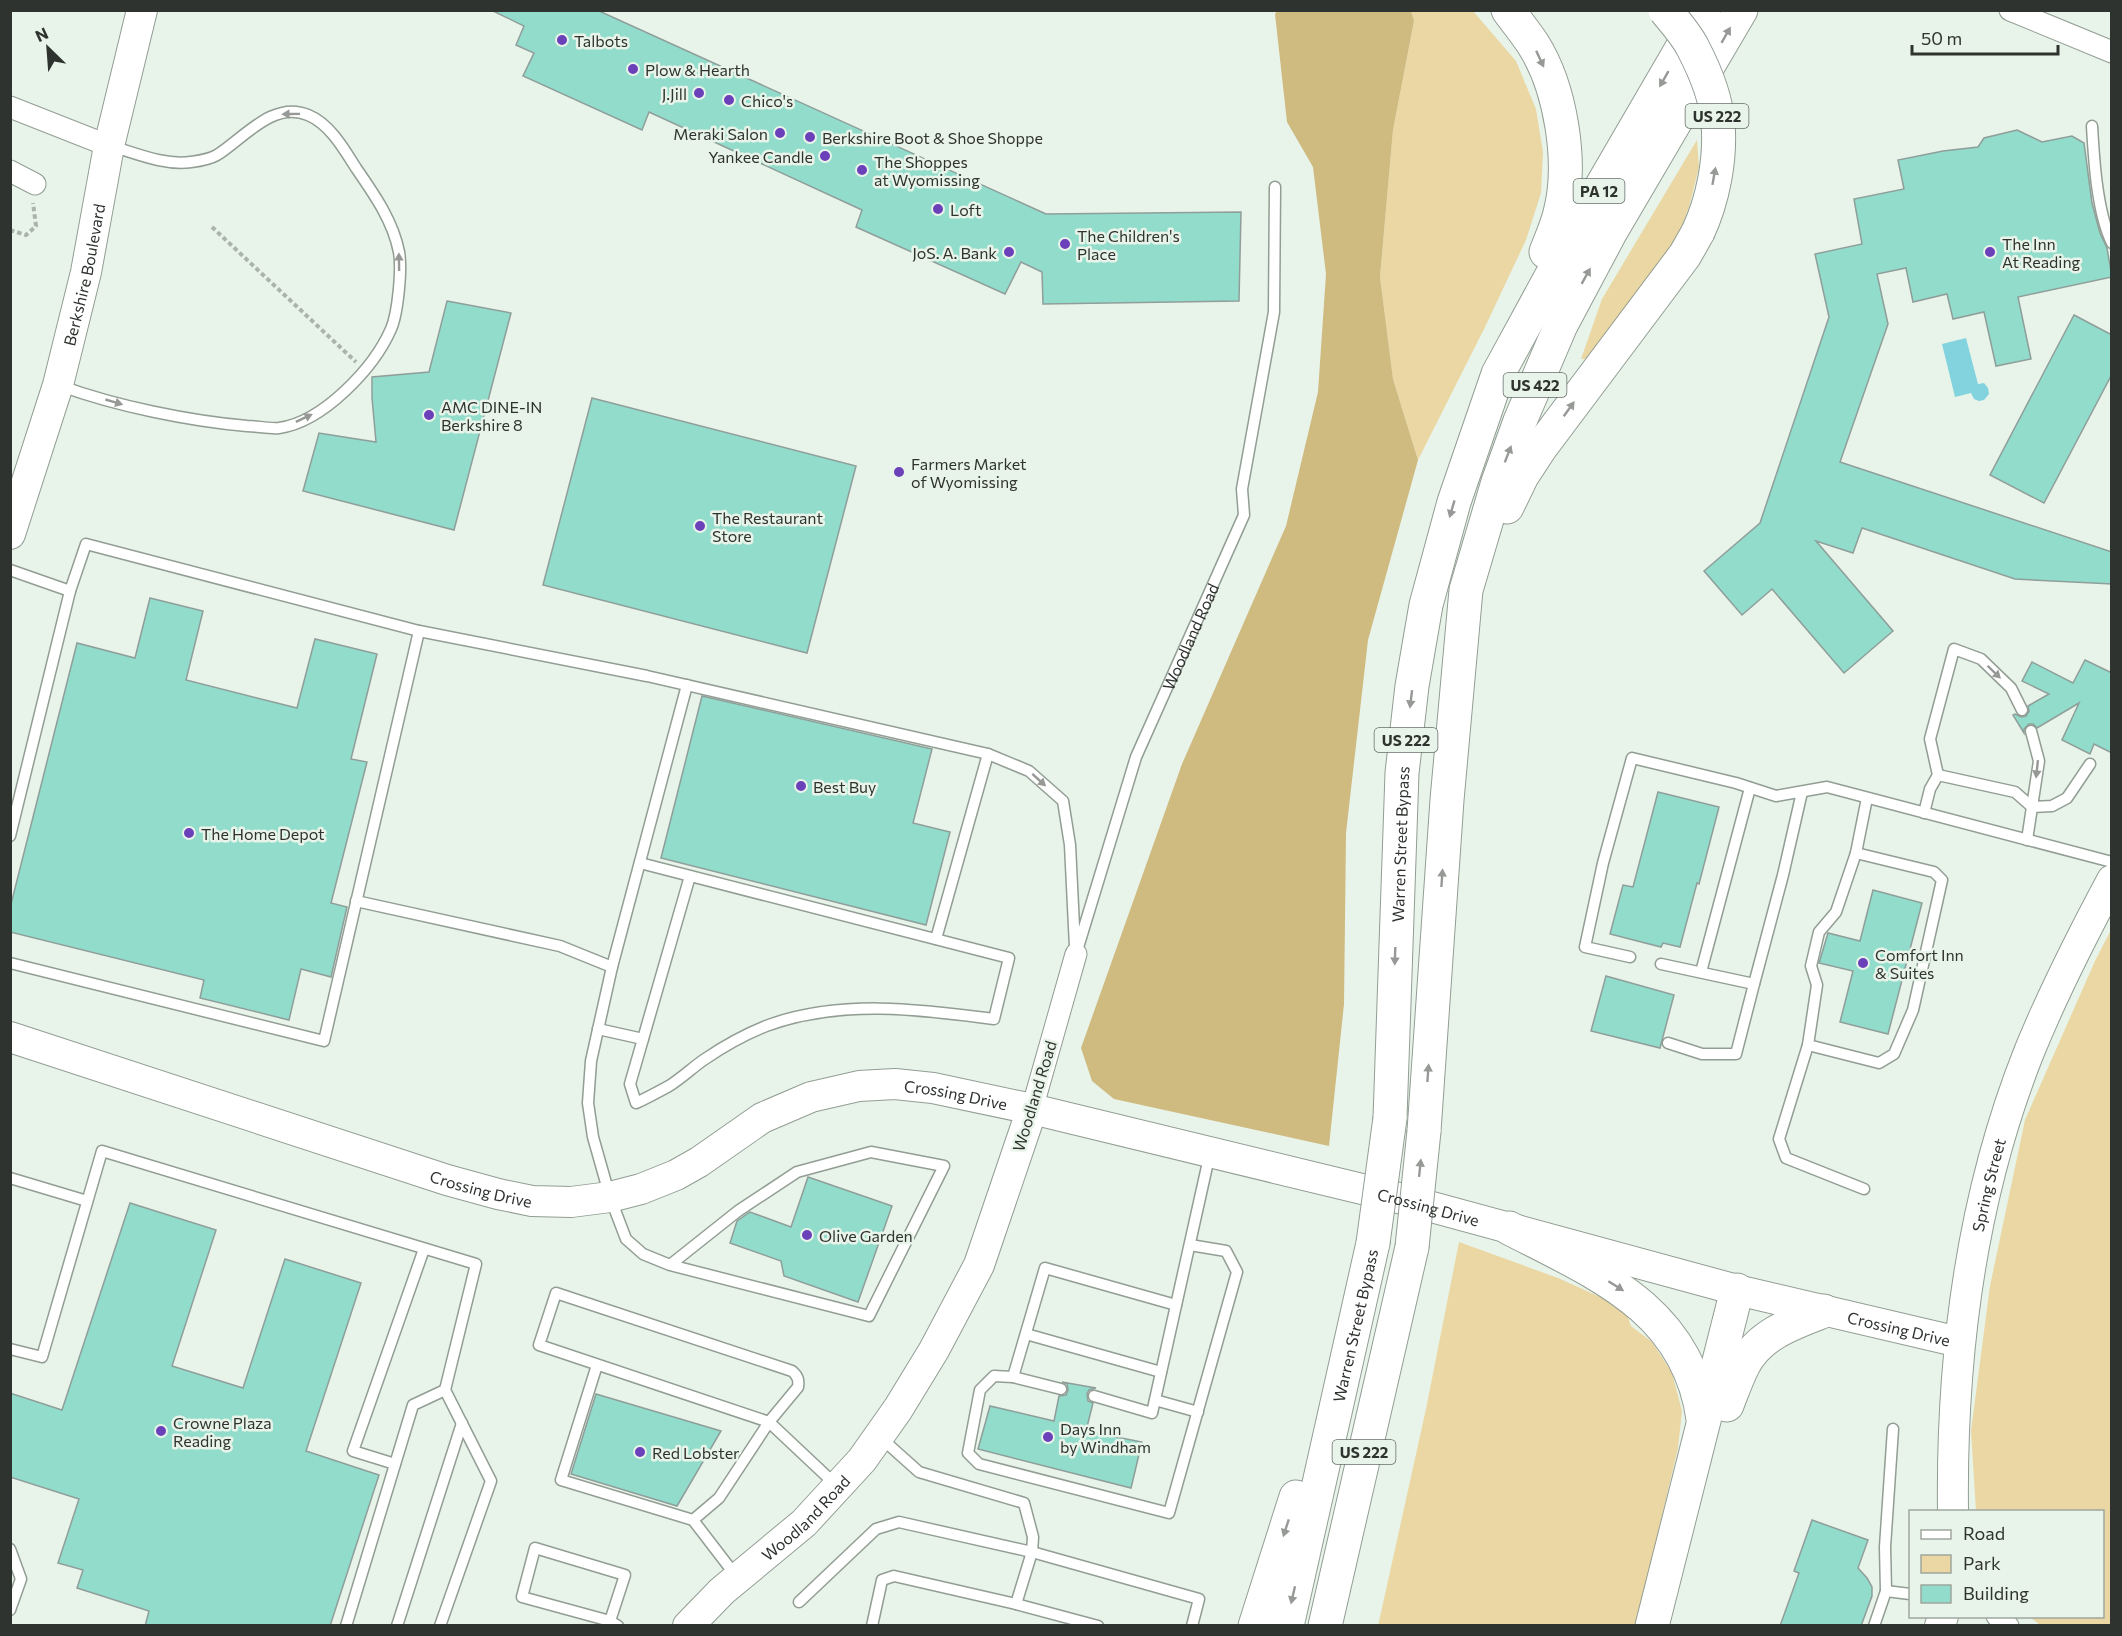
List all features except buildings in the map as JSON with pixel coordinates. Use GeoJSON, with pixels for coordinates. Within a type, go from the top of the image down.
{"type":"FeatureCollection","features":[{"type":"Feature","properties":{"kind":"highway","name":"US 222"},"geometry":{"type":"LineString","coordinates":[[1498,374],[1560,213],[1564,176],[1561,123],[1553,91],[1534,45],[1508,10]]}},
{"type":"Feature","properties":{"kind":"highway","name":"US 222"},"geometry":{"type":"LineString","coordinates":[[1325,1626],[1412,1247],[1424,1131],[1447,800],[1504,513],[1522,476],[1564,416],[1685,255],[1707,214],[1716,166],[1718,122],[1713,98],[1692,46],[1665,10]]}},
{"type":"Feature","properties":{"kind":"highway","name":"Warren Street Bypass"},"geometry":{"type":"LineString","coordinates":[[1287,1626],[1373,1243],[1390,1118],[1401,773],[1412,686],[1426,605],[1454,502],[1498,374],[1583,218],[1704,10]]}},
{"type":"Feature","properties":{"kind":"highway","name":"US 422"},"geometry":{"type":"LineString","coordinates":[[1447,800],[1466,590],[1498,482],[1540,373],[1584,280],[1741,10]]}},
{"type":"Feature","properties":{"kind":"highway"},"geometry":{"type":"LineString","coordinates":[[1509,1228],[1586,1268],[1632,1297],[1652,1314],[1686,1360],[1700,1397],[1715,1414]]}},
{"type":"Feature","properties":{"kind":"highway"},"geometry":{"type":"LineString","coordinates":[[1345,1626],[1394,1398],[1404,1279]]}},
{"type":"Feature","properties":{"kind":"highway"},"geometry":{"type":"LineString","coordinates":[[1652,1626],[1715,1414],[1747,1291]]}},
{"type":"Feature","properties":{"kind":"highway"},"geometry":{"type":"LineString","coordinates":[[1255,1626],[1362,1293]]}},
{"type":"Feature","properties":{"kind":"highway"},"geometry":{"type":"LineString","coordinates":[[1671,1626],[1715,1414],[1756,1347],[1784,1326],[1824,1311]]}},
{"type":"Feature","properties":{"kind":"street","name":"Berkshire Boulevard"},"geometry":{"type":"LineString","coordinates":[[10,534],[58,385],[86,272],[109,146],[142,10]]}},
{"type":"Feature","properties":{"kind":"street"},"geometry":{"type":"LineString","coordinates":[[2010,10],[2112,52]]}},
{"type":"Feature","properties":{"kind":"street"},"geometry":{"type":"LineString","coordinates":[[10,107],[109,146]]}},
{"type":"Feature","properties":{"kind":"street"},"geometry":{"type":"LineString","coordinates":[[10,171],[34,192]]}},
{"type":"Feature","properties":{"kind":"street","name":"Spring Street"},"geometry":{"type":"LineString","coordinates":[[1953,1510],[1952,1459],[1959,1342],[1975,1240],[1992,1167],[2029,1054],[2055,993],[2112,880]]}},
{"type":"Feature","properties":{"kind":"street","name":"Woodland Road"},"geometry":{"type":"LineString","coordinates":[[688,1626],[722,1591],[804,1523],[838,1487],[879,1437],[934,1350],[979,1265],[1032,1109],[1076,954]]}},
{"type":"Feature","properties":{"kind":"street","name":"Crossing Drive"},"geometry":{"type":"LineString","coordinates":[[10,1036],[447,1180],[498,1194],[551,1202],[610,1197],[641,1189],[676,1175],[699,1162],[762,1118],[782,1108],[826,1093],[860,1086],[895,1084],[933,1088],[1032,1109],[1395,1197],[1824,1311],[1959,1342]]}},
{"type":"Feature","properties":{"kind":"lane"},"geometry":{"type":"LineString","coordinates":[[58,385],[143,408],[228,424],[279,428],[324,409],[365,370],[392,327],[399,288],[399,254],[394,235],[384,211],[339,142],[323,124],[307,114],[289,112],[273,116],[215,156],[189,163],[159,160],[109,146]]}},
{"type":"Feature","properties":{"kind":"lane"},"geometry":{"type":"LineString","coordinates":[[2092,126],[2094,158],[2105,227],[2112,243]]}},
{"type":"Feature","properties":{"kind":"lane","name":"Woodland Road"},"geometry":{"type":"LineString","coordinates":[[1076,954],[1136,757],[1244,515],[1242,489],[1274,312],[1275,188]]}},
{"type":"Feature","properties":{"kind":"lane"},"geometry":{"type":"LineString","coordinates":[[10,836],[70,591],[86,544],[419,631],[687,685],[988,754],[1029,771],[1063,801],[1070,845],[1076,954]]}},
{"type":"Feature","properties":{"kind":"lane"},"geometry":{"type":"LineString","coordinates":[[10,570],[70,591]]}},
{"type":"Feature","properties":{"kind":"lane"},"geometry":{"type":"LineString","coordinates":[[10,963],[324,1041],[419,631]]}},
{"type":"Feature","properties":{"kind":"lane"},"geometry":{"type":"LineString","coordinates":[[1924,813],[1930,789],[1938,775],[1930,739],[1954,649],[1981,659],[2011,688],[2022,710]]}},
{"type":"Feature","properties":{"kind":"lane"},"geometry":{"type":"LineString","coordinates":[[670,1265],[738,1211],[797,1172],[871,1152],[944,1166],[869,1316],[670,1265],[643,1254],[626,1239],[610,1197],[593,1137],[588,1103],[591,1061],[612,967],[687,685]]}},
{"type":"Feature","properties":{"kind":"lane"},"geometry":{"type":"LineString","coordinates":[[2027,840],[2039,761],[2031,731]]}},
{"type":"Feature","properties":{"kind":"lane"},"geometry":{"type":"LineString","coordinates":[[936,939],[988,754]]}},
{"type":"Feature","properties":{"kind":"lane"},"geometry":{"type":"LineString","coordinates":[[1630,957],[1585,947],[1603,863],[1632,758],[1776,796],[1827,787],[2112,862]]}},
{"type":"Feature","properties":{"kind":"lane"},"geometry":{"type":"LineString","coordinates":[[1938,775],[2015,792],[2032,807],[2052,806],[2067,798],[2090,764]]}},
{"type":"Feature","properties":{"kind":"lane"},"geometry":{"type":"LineString","coordinates":[[1701,972],[1750,788]]}},
{"type":"Feature","properties":{"kind":"lane"},"geometry":{"type":"LineString","coordinates":[[1668,1043],[1702,1054],[1736,1054],[1783,875],[1802,792]]}},
{"type":"Feature","properties":{"kind":"lane"},"geometry":{"type":"LineString","coordinates":[[1864,1189],[1786,1158],[1779,1139],[1808,1045],[1817,985],[1811,966],[1819,932],[1836,912],[1856,853],[1867,798]]}},
{"type":"Feature","properties":{"kind":"lane"},"geometry":{"type":"LineString","coordinates":[[1808,1045],[1879,1063],[1893,1054],[1913,1010],[1942,880],[1934,872],[1856,853]]}},
{"type":"Feature","properties":{"kind":"lane"},"geometry":{"type":"LineString","coordinates":[[640,863],[1009,958],[994,1019],[888,1008],[846,1009],[807,1016],[767,1026],[740,1039],[706,1059],[670,1085],[636,1103],[630,1084],[690,876]]}},
{"type":"Feature","properties":{"kind":"lane"},"geometry":{"type":"LineString","coordinates":[[356,901],[560,946],[612,967]]}},
{"type":"Feature","properties":{"kind":"lane"},"geometry":{"type":"LineString","coordinates":[[1661,964],[1755,984]]}},
{"type":"Feature","properties":{"kind":"lane"},"geometry":{"type":"LineString","coordinates":[[598,1029],[643,1039]]}},
{"type":"Feature","properties":{"kind":"lane"},"geometry":{"type":"LineString","coordinates":[[10,1349],[42,1357],[102,1151],[476,1264],[445,1390],[491,1481],[440,1626]]}},
{"type":"Feature","properties":{"kind":"lane"},"geometry":{"type":"LineString","coordinates":[[1094,1396],[1152,1413],[1210,1152]]}},
{"type":"Feature","properties":{"kind":"lane"},"geometry":{"type":"LineString","coordinates":[[10,1178],[87,1201]]}},
{"type":"Feature","properties":{"kind":"lane"},"geometry":{"type":"LineString","coordinates":[[1061,1389],[1013,1377],[994,1376],[980,1390],[968,1453],[979,1464],[1169,1513],[1237,1272],[1226,1251],[1190,1245]]}},
{"type":"Feature","properties":{"kind":"lane"},"geometry":{"type":"LineString","coordinates":[[395,1464],[353,1450],[424,1249]]}},
{"type":"Feature","properties":{"kind":"lane"},"geometry":{"type":"LineString","coordinates":[[1013,1377],[1045,1268],[1176,1305]]}},
{"type":"Feature","properties":{"kind":"lane"},"geometry":{"type":"LineString","coordinates":[[693,1520],[719,1498],[769,1422],[798,1387],[797,1375],[792,1371],[556,1293],[538,1345],[769,1422],[838,1487]]}},
{"type":"Feature","properties":{"kind":"lane"},"geometry":{"type":"LineString","coordinates":[[1026,1334],[1161,1372]]}},
{"type":"Feature","properties":{"kind":"lane"},"geometry":{"type":"LineString","coordinates":[[597,1365],[561,1480],[693,1520],[738,1578]]}},
{"type":"Feature","properties":{"kind":"lane"},"geometry":{"type":"LineString","coordinates":[[346,1626],[412,1405],[445,1390]]}},
{"type":"Feature","properties":{"kind":"lane"},"geometry":{"type":"LineString","coordinates":[[1155,1400],[1198,1412]]}},
{"type":"Feature","properties":{"kind":"lane"},"geometry":{"type":"LineString","coordinates":[[397,1626],[462,1423]]}},
{"type":"Feature","properties":{"kind":"lane"},"geometry":{"type":"LineString","coordinates":[[1874,1626],[1886,1591],[1885,1547],[1893,1430]]}},
{"type":"Feature","properties":{"kind":"lane"},"geometry":{"type":"LineString","coordinates":[[879,1437],[919,1472],[1024,1503],[1034,1538],[1016,1604]]}},
{"type":"Feature","properties":{"kind":"lane"},"geometry":{"type":"LineString","coordinates":[[799,1602],[876,1529],[899,1522],[1032,1552],[1199,1599],[1192,1626]]}},
{"type":"Feature","properties":{"kind":"lane"},"geometry":{"type":"LineString","coordinates":[[535,1548],[625,1575],[612,1624],[522,1597],[535,1548]]}},
{"type":"Feature","properties":{"kind":"lane"},"geometry":{"type":"LineString","coordinates":[[10,1549],[21,1579],[10,1610]]}},
{"type":"Feature","properties":{"kind":"lane"},"geometry":{"type":"LineString","coordinates":[[872,1626],[882,1580],[894,1576],[1016,1604],[1098,1626]]}},
{"type":"Feature","properties":{"kind":"lane"},"geometry":{"type":"LineString","coordinates":[[1886,1591],[1909,1594]]}},
{"type":"Feature","properties":{"kind":"path"},"geometry":{"type":"LineString","coordinates":[[10,230],[26,235],[36,226],[34,192]]}},
{"type":"Feature","properties":{"kind":"path"},"geometry":{"type":"LineString","coordinates":[[212,227],[365,370]]}},
{"type":"Feature","properties":{"kind":"green space"},"geometry":{"type":"Polygon","coordinates":[[[1411,11],[1473,11],[1516,61],[1536,109],[1543,152],[1541,193],[1526,240],[1418,460],[1393,379],[1380,277],[1393,130],[1414,21],[1411,11]]]}},
{"type":"Feature","properties":{"kind":"green space"},"geometry":{"type":"Polygon","coordinates":[[[1697,140],[1699,167],[1689,207],[1676,241],[1590,359],[1581,359],[1602,299],[1697,140]]]}},
{"type":"Feature","properties":{"kind":"green space"},"geometry":{"type":"Polygon","coordinates":[[[2111,930],[2111,1625],[2040,1625],[2031,1618],[2104,1618],[2104,1510],[1976,1510],[1971,1431],[1990,1286],[2025,1120],[2111,930]]]}},
{"type":"Feature","properties":{"kind":"green space"},"geometry":{"type":"Polygon","coordinates":[[[1459,1242],[1558,1278],[1616,1304],[1627,1315],[1631,1326],[1652,1342],[1672,1373],[1682,1411],[1678,1448],[1636,1625],[1378,1626],[1426,1409],[1459,1242]]]}},
{"type":"Feature","properties":{"kind":"shaded area"},"geometry":{"type":"Polygon","coordinates":[[[1277,11],[1411,11],[1414,21],[1393,130],[1380,277],[1393,379],[1418,460],[1368,640],[1346,833],[1344,1004],[1329,1146],[1114,1099],[1092,1081],[1081,1048],[1182,764],[1286,526],[1318,392],[1326,274],[1313,167],[1287,122],[1275,14],[1277,11]]]}},
{"type":"Feature","properties":{"kind":"water"},"geometry":{"type":"Polygon","coordinates":[[[1966,338],[1978,384],[1984,383],[1988,388],[1989,394],[1984,400],[1974,399],[1971,393],[1955,397],[1942,344],[1966,338]]]}},
{"type":"Feature","properties":{"kind":"place","name":"Talbots"},"geometry":{"type":"Point","coordinates":[562,40]}},
{"type":"Feature","properties":{"kind":"place","name":"Plow & Hearth"},"geometry":{"type":"Point","coordinates":[633,69]}},
{"type":"Feature","properties":{"kind":"place","name":"J.Jill"},"geometry":{"type":"Point","coordinates":[699,93]}},
{"type":"Feature","properties":{"kind":"place","name":"Chico's"},"geometry":{"type":"Point","coordinates":[729,100]}},
{"type":"Feature","properties":{"kind":"place","name":"Meraki Salon"},"geometry":{"type":"Point","coordinates":[780,133]}},
{"type":"Feature","properties":{"kind":"place","name":"Berkshire Boot & Shoe Shoppe"},"geometry":{"type":"Point","coordinates":[810,137]}},
{"type":"Feature","properties":{"kind":"place","name":"Yankee Candle"},"geometry":{"type":"Point","coordinates":[825,156]}},
{"type":"Feature","properties":{"kind":"place","name":"The Shoppes at Wyomissing"},"geometry":{"type":"Point","coordinates":[862,170]}},
{"type":"Feature","properties":{"kind":"place","name":"Loft"},"geometry":{"type":"Point","coordinates":[938,209]}},
{"type":"Feature","properties":{"kind":"place","name":"The Children's Place"},"geometry":{"type":"Point","coordinates":[1065,244]}},
{"type":"Feature","properties":{"kind":"place","name":"JoS. A. Bank"},"geometry":{"type":"Point","coordinates":[1009,252]}},
{"type":"Feature","properties":{"kind":"place","name":"The Inn At Reading"},"geometry":{"type":"Point","coordinates":[1990,252]}},
{"type":"Feature","properties":{"kind":"place","name":"AMC DINE-IN Berkshire 8"},"geometry":{"type":"Point","coordinates":[429,415]}},
{"type":"Feature","properties":{"kind":"place","name":"Farmers Market of Wyomissing"},"geometry":{"type":"Point","coordinates":[899,472]}},
{"type":"Feature","properties":{"kind":"place","name":"The Restaurant Store"},"geometry":{"type":"Point","coordinates":[700,526]}},
{"type":"Feature","properties":{"kind":"place","name":"Best Buy"},"geometry":{"type":"Point","coordinates":[801,786]}},
{"type":"Feature","properties":{"kind":"place","name":"The Home Depot"},"geometry":{"type":"Point","coordinates":[189,833]}},
{"type":"Feature","properties":{"kind":"place","name":"Comfort Inn & Suites"},"geometry":{"type":"Point","coordinates":[1863,963]}},
{"type":"Feature","properties":{"kind":"place","name":"Olive Garden"},"geometry":{"type":"Point","coordinates":[807,1235]}},
{"type":"Feature","properties":{"kind":"place","name":"Crowne Plaza Reading"},"geometry":{"type":"Point","coordinates":[161,1431]}},
{"type":"Feature","properties":{"kind":"place","name":"Days Inn by Windham"},"geometry":{"type":"Point","coordinates":[1048,1437]}},
{"type":"Feature","properties":{"kind":"place","name":"Red Lobster"},"geometry":{"type":"Point","coordinates":[640,1452]}}]}
